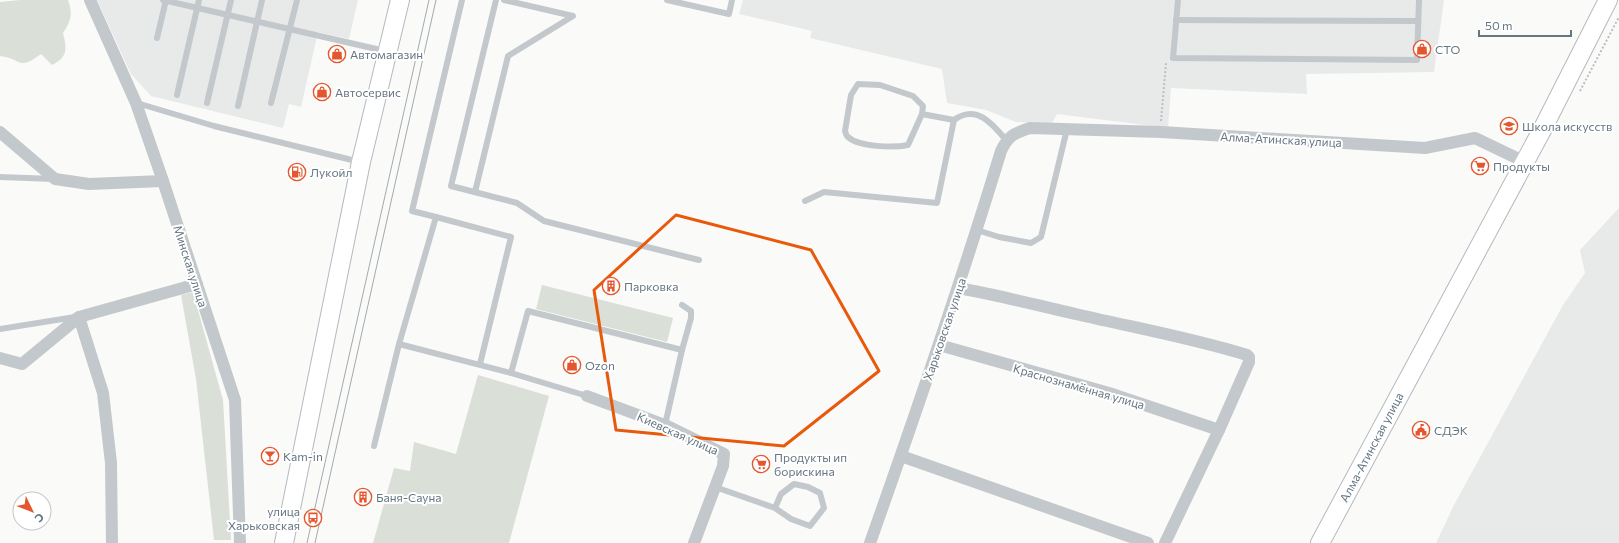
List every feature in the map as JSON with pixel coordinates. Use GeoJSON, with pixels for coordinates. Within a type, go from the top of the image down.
{"type":"FeatureCollection","features":[{"type":"Feature","properties":{"kind":"main road"},"geometry":{"type":"LineString","coordinates":[[284,543],[361,162],[400,0]]}},
{"type":"Feature","properties":{"kind":"main road","name":"Алма-Атинская улица"},"geometry":{"type":"LineString","coordinates":[[1320,543],[1525,162],[1608,0]]}},
{"type":"Feature","properties":{"kind":"street","name":"Минская улица"},"geometry":{"type":"LineString","coordinates":[[90,0],[136,103],[235,400],[240,543]]}},
{"type":"Feature","properties":{"kind":"street","name":"Алма-Атинская улица"},"geometry":{"type":"LineString","coordinates":[[1006,140],[1016,133],[1030,128],[1161,132],[1425,148],[1475,138],[1525,162]]}},
{"type":"Feature","properties":{"kind":"street"},"geometry":{"type":"LineString","coordinates":[[0,132],[55,180],[89,184],[163,181]]}},
{"type":"Feature","properties":{"kind":"street","name":"Харьковская улица"},"geometry":{"type":"LineString","coordinates":[[870,543],[939,345],[1001,151],[1006,140]]}},
{"type":"Feature","properties":{"kind":"street"},"geometry":{"type":"LineString","coordinates":[[0,358],[22,364],[78,317],[197,284]]}},
{"type":"Feature","properties":{"kind":"street"},"geometry":{"type":"LineString","coordinates":[[958,288],[994,294],[1042,307],[1208,343],[1247,355],[1249,357],[1250,362],[1165,543]]}},
{"type":"Feature","properties":{"kind":"street"},"geometry":{"type":"LineString","coordinates":[[78,317],[102,393],[112,462],[112,543]]}},
{"type":"Feature","properties":{"kind":"street","name":"Краснознамённая улица"},"geometry":{"type":"LineString","coordinates":[[939,345],[1109,393],[1219,430]]}},
{"type":"Feature","properties":{"kind":"street","name":"Киевская улица"},"geometry":{"type":"LineString","coordinates":[[588,396],[665,425],[724,454],[723,466],[694,543]]}},
{"type":"Feature","properties":{"kind":"street"},"geometry":{"type":"LineString","coordinates":[[901,456],[1148,543]]}},
{"type":"Feature","properties":{"kind":"lane"},"geometry":{"type":"LineString","coordinates":[[158,38],[165,0],[387,51]]}},
{"type":"Feature","properties":{"kind":"lane"},"geometry":{"type":"LineString","coordinates":[[177,95],[199,0]]}},
{"type":"Feature","properties":{"kind":"lane"},"geometry":{"type":"LineString","coordinates":[[207,102],[232,0]]}},
{"type":"Feature","properties":{"kind":"lane"},"geometry":{"type":"LineString","coordinates":[[238,106],[262,0]]}},
{"type":"Feature","properties":{"kind":"lane"},"geometry":{"type":"LineString","coordinates":[[271,103],[297,0]]}},
{"type":"Feature","properties":{"kind":"lane"},"geometry":{"type":"LineString","coordinates":[[462,0],[412,211],[511,237],[480,364]]}},
{"type":"Feature","properties":{"kind":"lane"},"geometry":{"type":"LineString","coordinates":[[496,0],[451,186],[517,203],[544,221],[699,260]]}},
{"type":"Feature","properties":{"kind":"lane"},"geometry":{"type":"LineString","coordinates":[[475,192],[508,56],[573,16],[504,0]]}},
{"type":"Feature","properties":{"kind":"lane"},"geometry":{"type":"LineString","coordinates":[[667,0],[729,14],[732,0]]}},
{"type":"Feature","properties":{"kind":"lane"},"geometry":{"type":"LineString","coordinates":[[1178,0],[1173,58],[1417,60],[1417,21],[1419,0]]}},
{"type":"Feature","properties":{"kind":"lane"},"geometry":{"type":"LineString","coordinates":[[1176,20],[1417,21]]}},
{"type":"Feature","properties":{"kind":"lane"},"geometry":{"type":"LineString","coordinates":[[858,84],[880,85],[913,96],[922,106],[922,114],[908,145],[900,147],[863,144],[848,137],[845,131],[851,94],[858,84]]}},
{"type":"Feature","properties":{"kind":"lane"},"geometry":{"type":"LineString","coordinates":[[136,103],[214,126],[361,162]]}},
{"type":"Feature","properties":{"kind":"lane"},"geometry":{"type":"LineString","coordinates":[[922,114],[954,120]]}},
{"type":"Feature","properties":{"kind":"lane"},"geometry":{"type":"LineString","coordinates":[[805,201],[824,192],[937,203],[954,120],[960,115],[975,114],[991,122],[1006,140]]}},
{"type":"Feature","properties":{"kind":"lane"},"geometry":{"type":"LineString","coordinates":[[977,230],[1031,243],[1041,237],[1067,129]]}},
{"type":"Feature","properties":{"kind":"lane"},"geometry":{"type":"LineString","coordinates":[[0,177],[55,180]]}},
{"type":"Feature","properties":{"kind":"lane"},"geometry":{"type":"LineString","coordinates":[[374,446],[399,344],[436,217]]}},
{"type":"Feature","properties":{"kind":"lane"},"geometry":{"type":"LineString","coordinates":[[665,425],[691,318],[691,311],[682,305]]}},
{"type":"Feature","properties":{"kind":"lane"},"geometry":{"type":"LineString","coordinates":[[511,373],[528,310],[682,350]]}},
{"type":"Feature","properties":{"kind":"lane"},"geometry":{"type":"LineString","coordinates":[[0,329],[78,317]]}},
{"type":"Feature","properties":{"kind":"lane"},"geometry":{"type":"LineString","coordinates":[[399,344],[480,364],[588,396]]}},
{"type":"Feature","properties":{"kind":"lane"},"geometry":{"type":"LineString","coordinates":[[715,487],[775,508],[791,519],[810,526],[824,508],[820,493],[808,487],[794,484],[781,494],[775,508]]}},
{"type":"Feature","properties":{"kind":"path"},"geometry":{"type":"LineString","coordinates":[[1580,91],[1619,16]]}},
{"type":"Feature","properties":{"kind":"path"},"geometry":{"type":"LineString","coordinates":[[1161,132],[1166,58]]}},
{"type":"Feature","properties":{"kind":"highlighted area"},"geometry":{"type":"Polygon","coordinates":[[[676,215],[811,250],[879,371],[784,446],[616,430],[594,290],[676,215]]]}},
{"type":"Feature","properties":{"kind":"shaded area"},"geometry":{"type":"Polygon","coordinates":[[[20,0],[68,0],[71,13],[68,25],[63,33],[65,52],[61,59],[52,65],[41,54],[28,62],[23,63],[0,56],[0,2],[20,0]]]}},
{"type":"Feature","properties":{"kind":"shaded area"},"geometry":{"type":"Polygon","coordinates":[[[97,0],[358,0],[349,39],[318,32],[301,107],[289,104],[283,128],[151,96],[131,74],[97,0]]]}},
{"type":"Feature","properties":{"kind":"shaded area"},"geometry":{"type":"Polygon","coordinates":[[[743,0],[1444,0],[1434,72],[1306,74],[1307,94],[1171,88],[1168,128],[1057,114],[1052,123],[1016,122],[986,110],[947,103],[942,69],[810,38],[812,31],[739,14],[743,0]]]}},
{"type":"Feature","properties":{"kind":"shaded area"},"geometry":{"type":"Polygon","coordinates":[[[1619,208],[1619,543],[1436,543],[1454,505],[1563,305],[1585,273],[1580,250],[1619,208]]]}},
{"type":"Feature","properties":{"kind":"shaded area"},"geometry":{"type":"Polygon","coordinates":[[[542,285],[673,318],[667,342],[536,309],[542,285]]]}},
{"type":"Feature","properties":{"kind":"shaded area"},"geometry":{"type":"Polygon","coordinates":[[[193,292],[223,400],[231,540],[214,540],[196,379],[181,295],[193,292]]]}},
{"type":"Feature","properties":{"kind":"shaded area"},"geometry":{"type":"Polygon","coordinates":[[[478,375],[549,396],[509,543],[373,543],[394,468],[410,471],[414,442],[456,454],[478,375]]]}},
{"type":"Feature","properties":{"kind":"tram line"},"geometry":{"type":"LineString","coordinates":[[307,543],[429,0]]}},
{"type":"Feature","properties":{"kind":"tram line"},"geometry":{"type":"LineString","coordinates":[[315,543],[436,0]]}},
{"type":"Feature","properties":{"kind":"place","name":"СТО"},"geometry":{"type":"Point","coordinates":[1422,49]}},
{"type":"Feature","properties":{"kind":"place","name":"Автомагазин"},"geometry":{"type":"Point","coordinates":[337,54]}},
{"type":"Feature","properties":{"kind":"place","name":"Автосервис"},"geometry":{"type":"Point","coordinates":[322,92]}},
{"type":"Feature","properties":{"kind":"place","name":"Школа искусств"},"geometry":{"type":"Point","coordinates":[1509,126]}},
{"type":"Feature","properties":{"kind":"place","name":"Продукты"},"geometry":{"type":"Point","coordinates":[1480,166]}},
{"type":"Feature","properties":{"kind":"place","name":"Лукойл"},"geometry":{"type":"Point","coordinates":[297,172]}},
{"type":"Feature","properties":{"kind":"place","name":"Парковка"},"geometry":{"type":"Point","coordinates":[611,286]}},
{"type":"Feature","properties":{"kind":"place","name":"Ozon"},"geometry":{"type":"Point","coordinates":[572,365]}},
{"type":"Feature","properties":{"kind":"place","name":"СДЭК"},"geometry":{"type":"Point","coordinates":[1421,430]}},
{"type":"Feature","properties":{"kind":"place","name":"Kam-in"},"geometry":{"type":"Point","coordinates":[270,456]}},
{"type":"Feature","properties":{"kind":"place","name":"Продукты ип борискина"},"geometry":{"type":"Point","coordinates":[761,464]}},
{"type":"Feature","properties":{"kind":"place","name":"Баня-Сауна"},"geometry":{"type":"Point","coordinates":[363,497]}},
{"type":"Feature","properties":{"kind":"place","name":"улица Харьковская"},"geometry":{"type":"Point","coordinates":[313,518]}}]}
